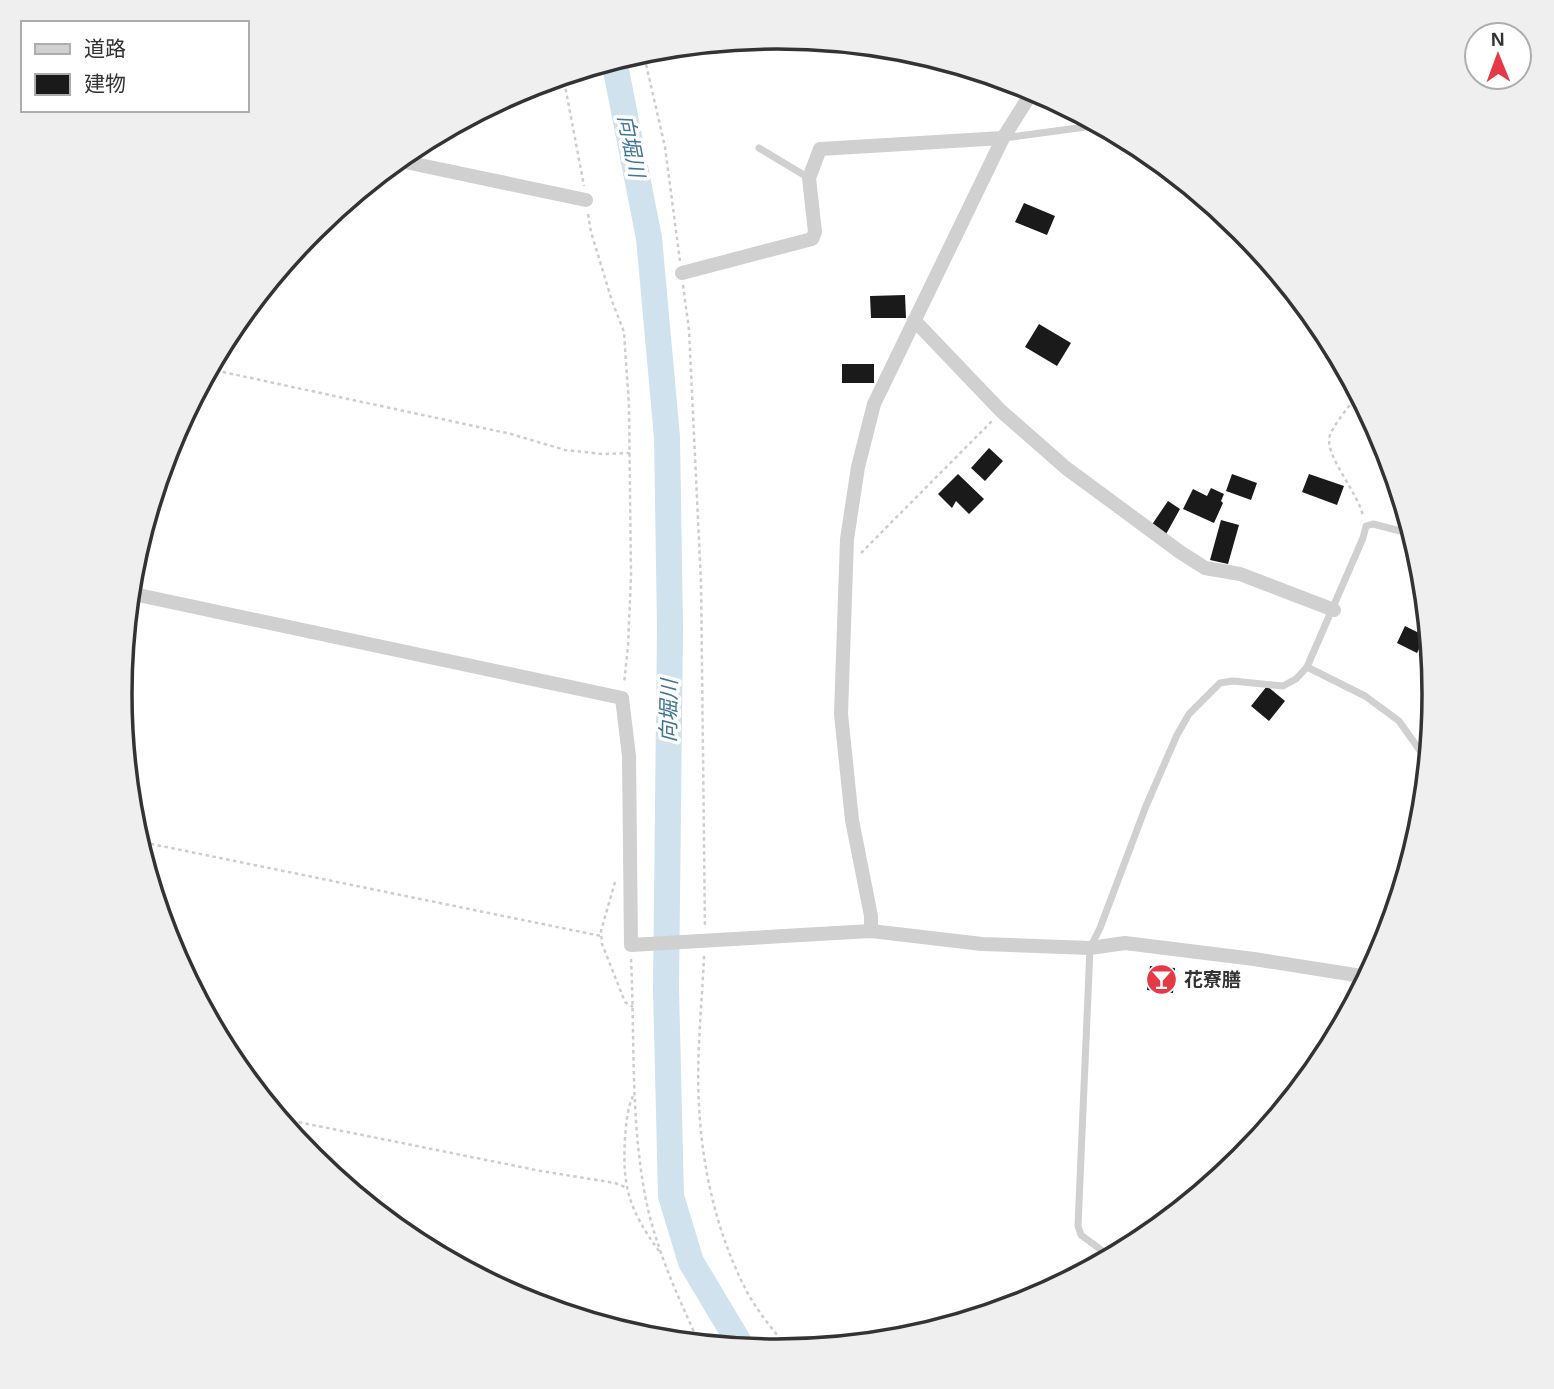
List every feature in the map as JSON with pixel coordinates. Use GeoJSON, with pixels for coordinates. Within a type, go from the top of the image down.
{"type":"FeatureCollection","features":[{"type":"Feature","properties":{"kind":"street"},"geometry":{"type":"LineString","coordinates":[[871,931],[871,916],[852,820],[841,714],[847,539],[858,467],[874,404],[1003,138],[1027,100]]}},
{"type":"Feature","properties":{"kind":"street"},"geometry":{"type":"LineString","coordinates":[[682,273],[812,239],[815,232],[809,178],[820,149],[1003,138]]}},
{"type":"Feature","properties":{"kind":"street"},"geometry":{"type":"LineString","coordinates":[[411,163],[586,200]]}},
{"type":"Feature","properties":{"kind":"street"},"geometry":{"type":"LineString","coordinates":[[914,320],[1001,411],[1066,468],[1180,552],[1205,568],[1240,574],[1334,610]]}},
{"type":"Feature","properties":{"kind":"street"},"geometry":{"type":"LineString","coordinates":[[140,595],[622,698],[629,756],[635,944],[871,931],[982,944],[1090,948],[1125,943],[1358,975]]}},
{"type":"Feature","properties":{"kind":"lane"},"geometry":{"type":"LineString","coordinates":[[1003,138],[1084,127]]}},
{"type":"Feature","properties":{"kind":"lane"},"geometry":{"type":"LineString","coordinates":[[759,148],[809,178]]}},
{"type":"Feature","properties":{"kind":"lane"},"geometry":{"type":"LineString","coordinates":[[1104,1252],[1081,1235],[1078,1226],[1090,948],[1146,806],[1189,714],[1220,682],[1283,686],[1296,679],[1307,667],[1334,610],[1366,526],[1373,524],[1402,531]]}},
{"type":"Feature","properties":{"kind":"lane"},"geometry":{"type":"LineString","coordinates":[[1307,667],[1365,696],[1399,721],[1420,750]]}},
{"type":"Feature","properties":{"kind":"path"},"geometry":{"type":"LineString","coordinates":[[646,62],[666,147],[689,330],[701,582],[698,1104],[706,1172],[722,1234],[745,1287],[782,1340]]}},
{"type":"Feature","properties":{"kind":"path"},"geometry":{"type":"LineString","coordinates":[[565,85],[591,232],[624,332],[629,406],[631,576],[628,646],[622,698]]}},
{"type":"Feature","properties":{"kind":"path"},"geometry":{"type":"LineString","coordinates":[[219,371],[511,434],[565,450],[603,454],[630,453]]}},
{"type":"Feature","properties":{"kind":"path"},"geometry":{"type":"LineString","coordinates":[[1353,403],[1331,433],[1328,444],[1330,454],[1346,477],[1362,509],[1366,526]]}},
{"type":"Feature","properties":{"kind":"path"},"geometry":{"type":"LineString","coordinates":[[846,568],[1001,411]]}},
{"type":"Feature","properties":{"kind":"path"},"geometry":{"type":"LineString","coordinates":[[149,843],[601,936]]}},
{"type":"Feature","properties":{"kind":"path"},"geometry":{"type":"LineString","coordinates":[[616,880],[601,936],[602,944],[625,1002],[634,1007]]}},
{"type":"Feature","properties":{"kind":"path"},"geometry":{"type":"LineString","coordinates":[[635,944],[634,1096],[639,1159],[661,1254],[670,1281],[696,1334]]}},
{"type":"Feature","properties":{"kind":"path"},"geometry":{"type":"LineString","coordinates":[[634,1096],[626,1122],[625,1187],[644,1230],[661,1254]]}},
{"type":"Feature","properties":{"kind":"path"},"geometry":{"type":"LineString","coordinates":[[293,1121],[625,1187]]}},
{"type":"Feature","properties":{"kind":"building"},"geometry":{"type":"Polygon","coordinates":[[[1024,203],[1055,216],[1047,235],[1015,222],[1024,203]]]}},
{"type":"Feature","properties":{"kind":"building"},"geometry":{"type":"Polygon","coordinates":[[[905,295],[906,318],[871,318],[870,296],[905,295]]]}},
{"type":"Feature","properties":{"kind":"building"},"geometry":{"type":"Polygon","coordinates":[[[1039,324],[1071,343],[1057,366],[1025,347],[1039,324]]]}},
{"type":"Feature","properties":{"kind":"building"},"geometry":{"type":"Polygon","coordinates":[[[842,364],[874,364],[874,383],[842,383],[842,364]]]}},
{"type":"Feature","properties":{"kind":"building"},"geometry":{"type":"Polygon","coordinates":[[[989,448],[1003,461],[985,481],[971,468],[989,448]]]}},
{"type":"Feature","properties":{"kind":"building"},"geometry":{"type":"Polygon","coordinates":[[[958,474],[984,499],[969,514],[956,501],[952,508],[938,494],[958,474]]]}},
{"type":"Feature","properties":{"kind":"building"},"geometry":{"type":"Polygon","coordinates":[[[1232,474],[1257,483],[1251,500],[1226,491],[1232,474]]]}},
{"type":"Feature","properties":{"kind":"building"},"geometry":{"type":"Polygon","coordinates":[[[1309,474],[1344,486],[1337,505],[1302,492],[1309,474]]]}},
{"type":"Feature","properties":{"kind":"building"},"geometry":{"type":"Polygon","coordinates":[[[1211,488],[1224,494],[1214,523],[1183,509],[1193,489],[1207,496],[1211,488]]]}},
{"type":"Feature","properties":{"kind":"building"},"geometry":{"type":"Polygon","coordinates":[[[1168,501],[1180,509],[1165,536],[1151,526],[1168,501]]]}},
{"type":"Feature","properties":{"kind":"building"},"geometry":{"type":"Polygon","coordinates":[[[1221,520],[1239,525],[1228,564],[1210,560],[1221,520]]]}},
{"type":"Feature","properties":{"kind":"building"},"geometry":{"type":"Polygon","coordinates":[[[1405,626],[1419,633],[1420,646],[1417,653],[1397,643],[1405,626]]]}},
{"type":"Feature","properties":{"kind":"building"},"geometry":{"type":"Polygon","coordinates":[[[1267,686],[1285,701],[1269,721],[1251,706],[1267,686]]]}},
{"type":"Feature","properties":{"kind":"building","name":"花寮膳"},"geometry":{"type":"Polygon","coordinates":[[[1150,966],[1175,968],[1173,993],[1147,990],[1150,966]]]}},
{"type":"Feature","properties":{"kind":"waterway","name":"向堀川"},"geometry":{"type":"LineString","coordinates":[[616,70],[649,238],[667,437],[670,628],[666,988],[671,1196],[691,1262],[737,1339]]}},
{"type":"Feature","properties":{"kind":"place","name":"花寮膳"},"geometry":{"type":"Point","coordinates":[1161,979]}}]}
